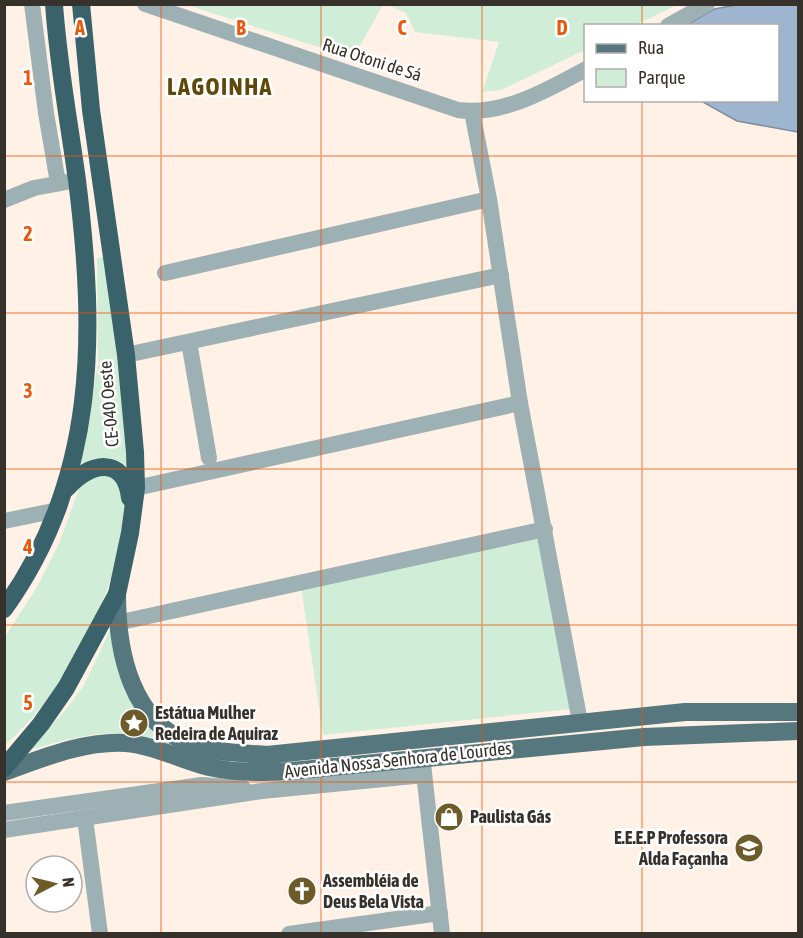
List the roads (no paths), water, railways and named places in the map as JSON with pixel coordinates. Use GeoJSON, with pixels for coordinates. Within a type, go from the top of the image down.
{"type":"FeatureCollection","features":[{"type":"Feature","properties":{"kind":"highway","name":"CE-040 Oeste"},"geometry":{"type":"LineString","coordinates":[[4,609],[20,588],[66,489],[74,458],[83,397],[88,330],[86,263],[54,4]]}},
{"type":"Feature","properties":{"kind":"highway","name":"CE-040 Oeste"},"geometry":{"type":"LineString","coordinates":[[4,770],[66,688],[117,594],[136,488],[135,443],[126,355],[91,110],[81,4]]}},
{"type":"Feature","properties":{"kind":"highway"},"geometry":{"type":"LineString","coordinates":[[66,489],[82,473],[91,469],[108,467],[116,470],[127,483],[132,520]]}},
{"type":"Feature","properties":{"kind":"main road","name":"Avenida Nossa Senhora de Lourdes"},"geometry":{"type":"LineString","coordinates":[[117,594],[117,623],[125,665],[132,685],[145,706],[160,725],[177,738],[195,746],[219,751],[267,755],[685,712],[798,712]]}},
{"type":"Feature","properties":{"kind":"main road","name":"Avenida Nossa Senhora de Lourdes"},"geometry":{"type":"LineString","coordinates":[[4,770],[48,756],[104,743],[128,743],[210,767],[260,773],[423,767],[685,734],[798,731]]}},
{"type":"Feature","properties":{"kind":"street"},"geometry":{"type":"LineString","coordinates":[[32,4],[46,114],[58,183]]}},
{"type":"Feature","properties":{"kind":"street","name":"Rua Otoni de Sá"},"geometry":{"type":"LineString","coordinates":[[145,4],[458,110],[472,112],[508,106],[548,90],[584,70]]}},
{"type":"Feature","properties":{"kind":"street"},"geometry":{"type":"LineString","coordinates":[[672,24],[707,4]]}},
{"type":"Feature","properties":{"kind":"street"},"geometry":{"type":"LineString","coordinates":[[472,112],[489,199],[520,403],[580,722]]}},
{"type":"Feature","properties":{"kind":"street"},"geometry":{"type":"LineString","coordinates":[[4,200],[34,188],[77,181]]}},
{"type":"Feature","properties":{"kind":"street"},"geometry":{"type":"LineString","coordinates":[[165,273],[489,199]]}},
{"type":"Feature","properties":{"kind":"street"},"geometry":{"type":"LineString","coordinates":[[126,355],[501,275]]}},
{"type":"Feature","properties":{"kind":"street"},"geometry":{"type":"LineString","coordinates":[[189,342],[209,458]]}},
{"type":"Feature","properties":{"kind":"street"},"geometry":{"type":"LineString","coordinates":[[136,488],[520,403]]}},
{"type":"Feature","properties":{"kind":"street"},"geometry":{"type":"LineString","coordinates":[[4,521],[58,510]]}},
{"type":"Feature","properties":{"kind":"street"},"geometry":{"type":"LineString","coordinates":[[117,623],[545,529]]}},
{"type":"Feature","properties":{"kind":"street"},"geometry":{"type":"LineString","coordinates":[[421,739],[442,933]]}},
{"type":"Feature","properties":{"kind":"street"},"geometry":{"type":"LineString","coordinates":[[4,830],[423,767]]}},
{"type":"Feature","properties":{"kind":"street"},"geometry":{"type":"LineString","coordinates":[[4,813],[202,785],[232,786],[262,791]]}},
{"type":"Feature","properties":{"kind":"street"},"geometry":{"type":"LineString","coordinates":[[85,818],[100,933]]}},
{"type":"Feature","properties":{"kind":"street"},"geometry":{"type":"LineString","coordinates":[[289,933],[440,914]]}},
{"type":"Feature","properties":{"kind":"water"},"geometry":{"type":"Polygon","coordinates":[[[736,5],[798,5],[798,132],[737,121],[703,102],[779,102],[779,24],[688,24],[714,9],[736,5]]]}},
{"type":"Feature","properties":{"kind":"place","name":"Estátua Mulher Redeira de Aquiraz"},"geometry":{"type":"Point","coordinates":[134,723]}},
{"type":"Feature","properties":{"kind":"place","name":"Paulista Gás"},"geometry":{"type":"Point","coordinates":[449,817]}},
{"type":"Feature","properties":{"kind":"place","name":"E.E.E.P Professora Alda Façanha"},"geometry":{"type":"Point","coordinates":[749,848]}},
{"type":"Feature","properties":{"kind":"place","name":"Assembléia de Deus Bela Vista"},"geometry":{"type":"Point","coordinates":[302,891]}},
{"type":"Feature","properties":{"kind":"district","name":"LAGOINHA"},"geometry":{"type":"Point","coordinates":[220,87]}}]}
